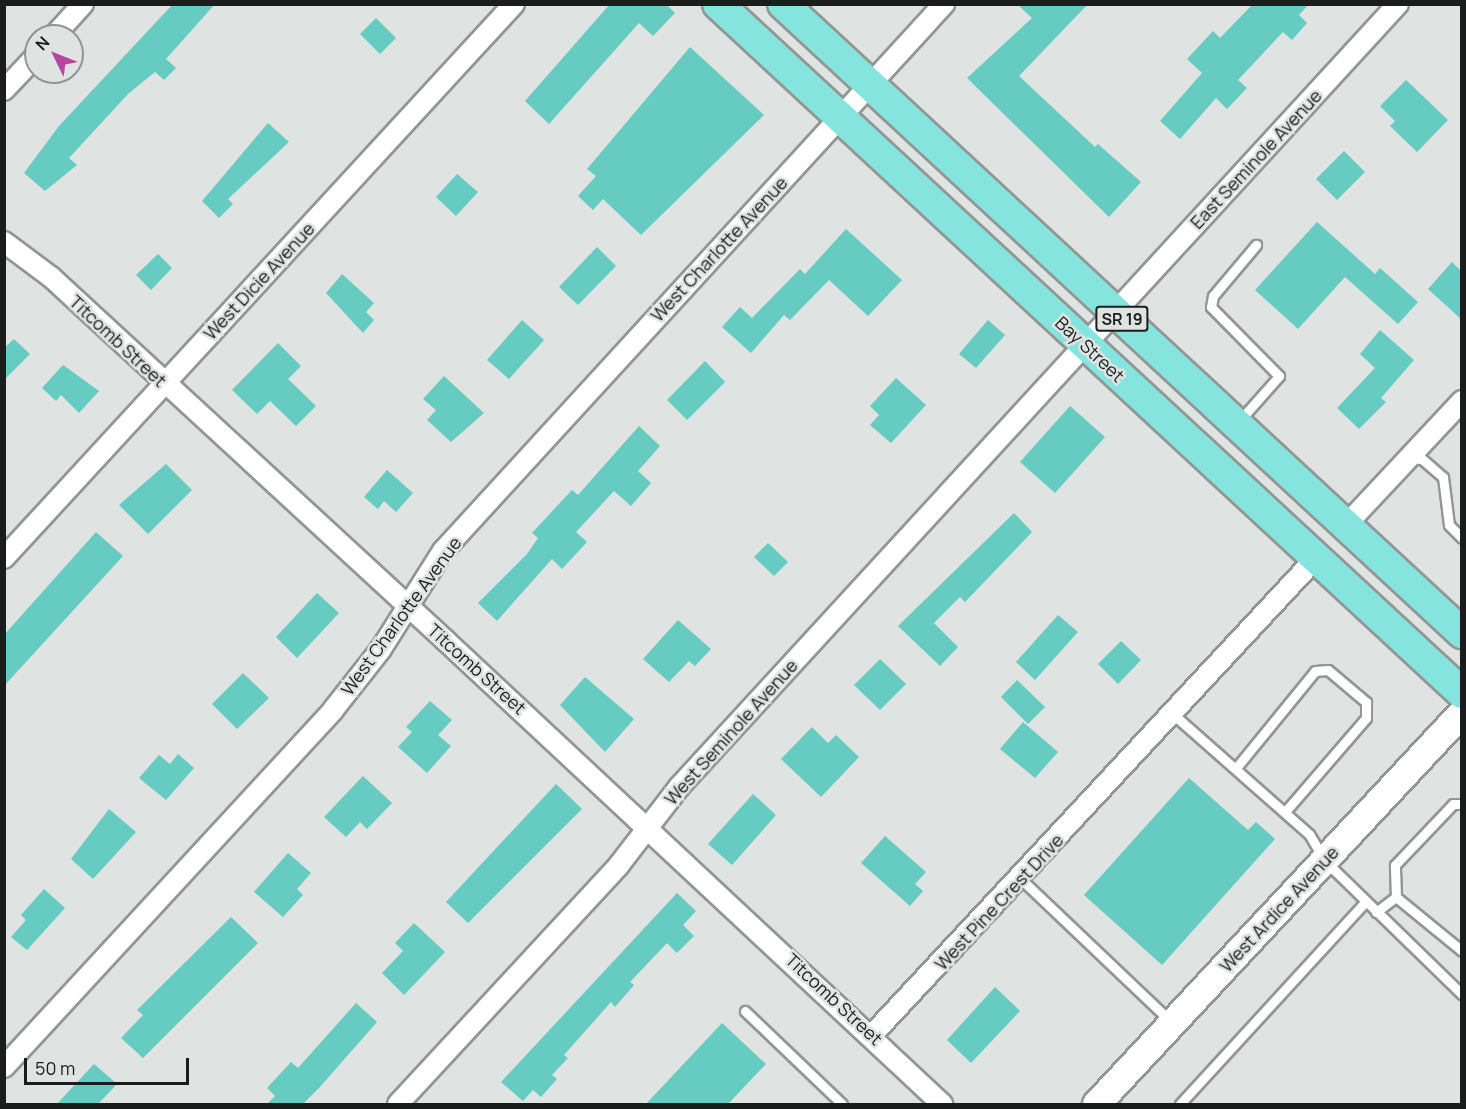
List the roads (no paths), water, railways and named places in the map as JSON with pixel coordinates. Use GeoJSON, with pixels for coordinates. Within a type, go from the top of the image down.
{"type":"FeatureCollection","features":[{"type":"Feature","properties":{"kind":"main road","name":"Bay Street"},"geometry":{"type":"LineString","coordinates":[[718,4],[840,118],[1076,353],[1316,558],[1461,693]]}},
{"type":"Feature","properties":{"kind":"main road","name":"SR 19"},"geometry":{"type":"LineString","coordinates":[[783,4],[1461,633]]}},
{"type":"Feature","properties":{"kind":"street"},"geometry":{"type":"LineString","coordinates":[[65,24],[83,4]]}},
{"type":"Feature","properties":{"kind":"street","name":"West Dicie Avenue"},"geometry":{"type":"LineString","coordinates":[[4,558],[514,4]]}},
{"type":"Feature","properties":{"kind":"street","name":"West Charlotte Avenue"},"geometry":{"type":"LineString","coordinates":[[4,1067],[333,710],[408,607],[443,551],[944,4]]}},
{"type":"Feature","properties":{"kind":"street","name":"East Seminole Avenue"},"geometry":{"type":"LineString","coordinates":[[1076,353],[1398,4]]}},
{"type":"Feature","properties":{"kind":"street"},"geometry":{"type":"LineString","coordinates":[[4,90],[24,69]]}},
{"type":"Feature","properties":{"kind":"street","name":"Titcomb Street"},"geometry":{"type":"LineString","coordinates":[[4,242],[51,277],[164,385],[648,826],[872,1035],[942,1104]]}},
{"type":"Feature","properties":{"kind":"street","name":"West Seminole Avenue"},"geometry":{"type":"LineString","coordinates":[[398,1104],[1076,353]]}},
{"type":"Feature","properties":{"kind":"street"},"geometry":{"type":"LineString","coordinates":[[1346,525],[1461,401]]}},
{"type":"Feature","properties":{"kind":"street","name":"West Pine Crest Drive"},"geometry":{"type":"LineString","coordinates":[[872,1035],[1174,715],[1316,558]]}},
{"type":"Feature","properties":{"kind":"street","name":"West Ardice Avenue"},"geometry":{"type":"LineString","coordinates":[[1096,1104],[1325,861],[1461,712]]}},
{"type":"Feature","properties":{"kind":"lane"},"geometry":{"type":"LineString","coordinates":[[1236,424],[1279,376],[1211,307],[1213,296],[1256,245]]}},
{"type":"Feature","properties":{"kind":"lane"},"geometry":{"type":"LineString","coordinates":[[1408,458],[1422,459],[1443,477],[1449,525],[1461,538]]}},
{"type":"Feature","properties":{"kind":"lane"},"geometry":{"type":"LineString","coordinates":[[1236,768],[1315,671],[1328,670],[1366,702],[1366,717],[1285,812]]}},
{"type":"Feature","properties":{"kind":"lane"},"geometry":{"type":"LineString","coordinates":[[1174,715],[1309,834],[1325,861],[1461,994]]}},
{"type":"Feature","properties":{"kind":"lane"},"geometry":{"type":"LineString","coordinates":[[1461,804],[1453,804],[1395,865],[1396,897],[1461,951]]}},
{"type":"Feature","properties":{"kind":"lane"},"geometry":{"type":"LineString","coordinates":[[1020,879],[1172,1023]]}},
{"type":"Feature","properties":{"kind":"lane"},"geometry":{"type":"LineString","coordinates":[[1376,912],[1396,897]]}},
{"type":"Feature","properties":{"kind":"lane"},"geometry":{"type":"LineString","coordinates":[[1180,1104],[1365,902]]}},
{"type":"Feature","properties":{"kind":"lane"},"geometry":{"type":"LineString","coordinates":[[744,1011],[842,1104]]}}]}
